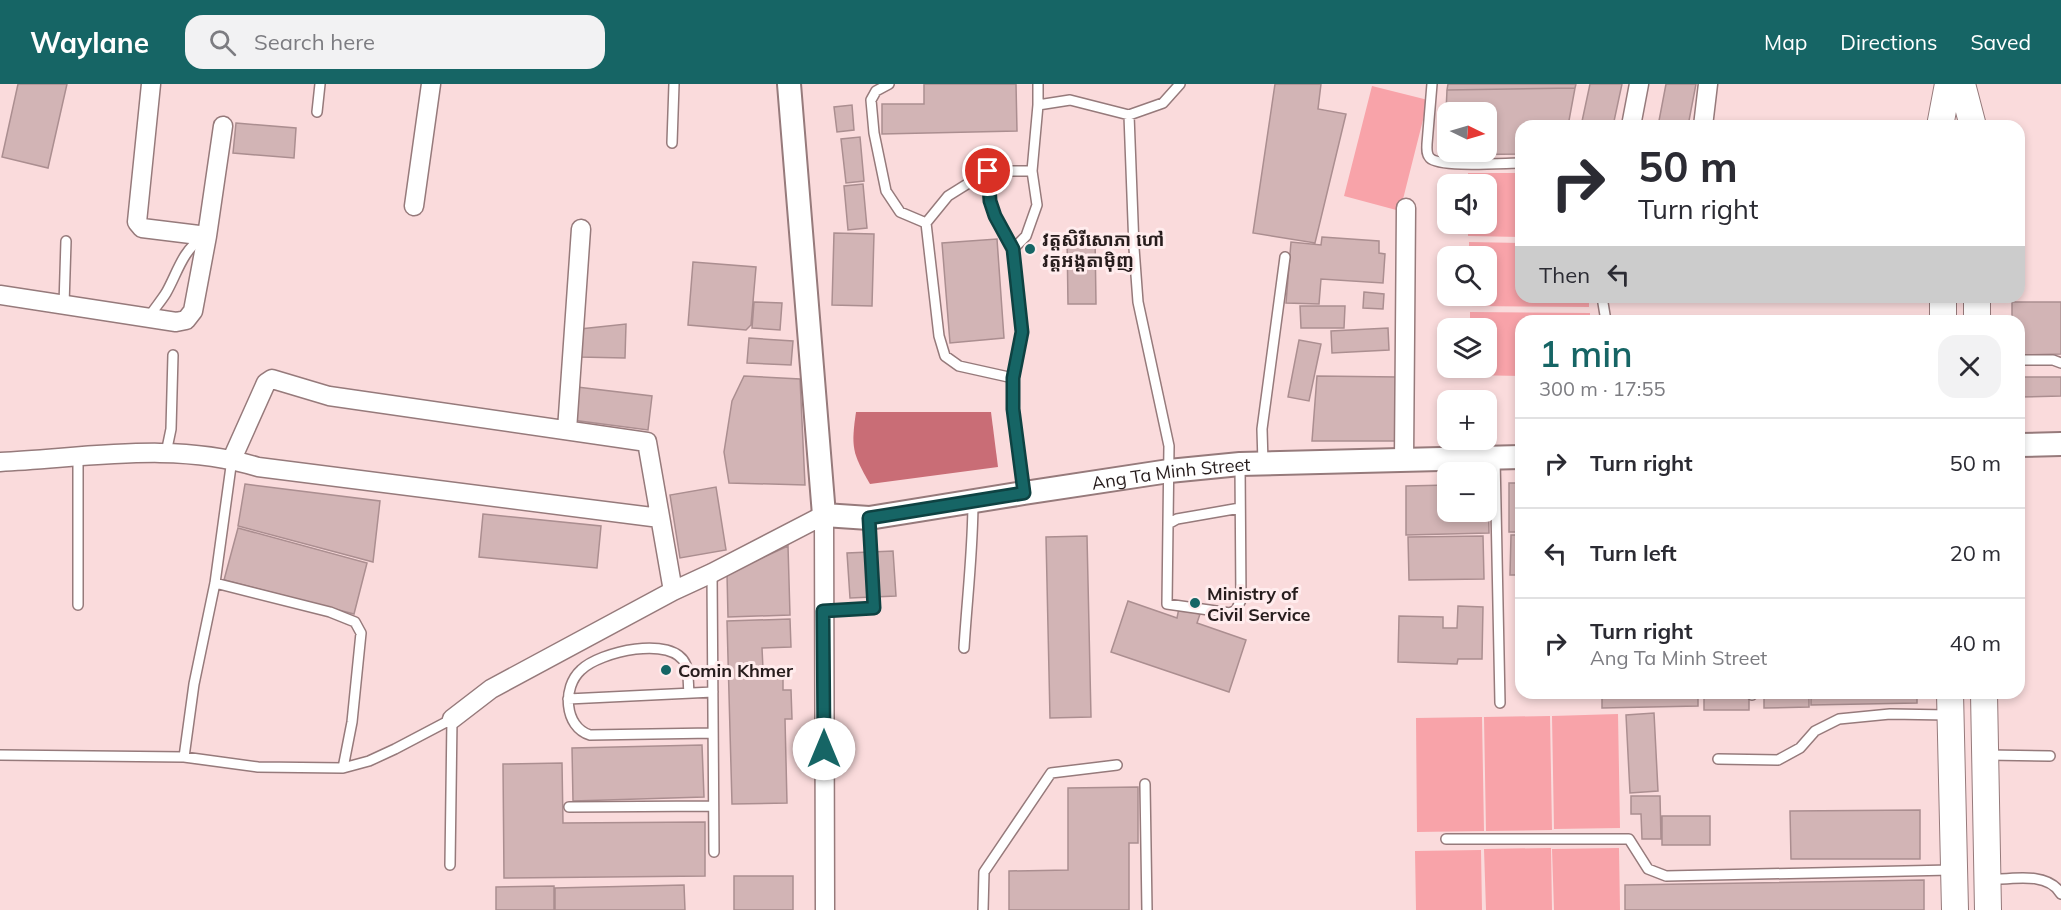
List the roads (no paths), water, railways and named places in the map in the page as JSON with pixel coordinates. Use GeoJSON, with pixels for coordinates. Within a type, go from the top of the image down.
{"type":"FeatureCollection","features":[{"type":"Feature","properties":{"kind":"main road"},"geometry":{"type":"LineString","coordinates":[[1941,120],[1948,84]]}},
{"type":"Feature","properties":{"kind":"main road"},"geometry":{"type":"LineString","coordinates":[[1962,84],[1972,120]]}},
{"type":"Feature","properties":{"kind":"main road"},"geometry":{"type":"LineString","coordinates":[[1984,699],[1988,910]]}},
{"type":"Feature","properties":{"kind":"main road"},"geometry":{"type":"LineString","coordinates":[[1950,704],[1954,910]]}},
{"type":"Feature","properties":{"kind":"street"},"geometry":{"type":"LineString","coordinates":[[151,84],[137,222],[142,228],[207,236]]}},
{"type":"Feature","properties":{"kind":"street"},"geometry":{"type":"LineString","coordinates":[[414,206],[431,84]]}},
{"type":"Feature","properties":{"kind":"street"},"geometry":{"type":"LineString","coordinates":[[789,84],[824,515],[825,910]]}},
{"type":"Feature","properties":{"kind":"street"},"geometry":{"type":"LineString","coordinates":[[1632,120],[1639,84]]}},
{"type":"Feature","properties":{"kind":"street"},"geometry":{"type":"LineString","coordinates":[[1703,120],[1708,84]]}},
{"type":"Feature","properties":{"kind":"street"},"geometry":{"type":"LineString","coordinates":[[0,296],[176,322],[186,320],[194,311],[223,126]]}},
{"type":"Feature","properties":{"kind":"street"},"geometry":{"type":"LineString","coordinates":[[1404,460],[1406,208]]}},
{"type":"Feature","properties":{"kind":"street"},"geometry":{"type":"LineString","coordinates":[[567,430],[581,229]]}},
{"type":"Feature","properties":{"kind":"street"},"geometry":{"type":"LineString","coordinates":[[232,459],[266,383],[272,380],[329,396],[646,442],[673,591]]}},
{"type":"Feature","properties":{"kind":"street"},"geometry":{"type":"LineString","coordinates":[[2025,445],[2061,444]]}},
{"type":"Feature","properties":{"kind":"street"},"geometry":{"type":"LineString","coordinates":[[0,465],[78,457],[166,453],[232,459],[258,467],[660,518]]}},
{"type":"Feature","properties":{"kind":"street","name":"Ang Ta Minh Street"},"geometry":{"type":"LineString","coordinates":[[824,515],[869,518],[1169,471],[1240,464],[1515,457]]}},
{"type":"Feature","properties":{"kind":"street"},"geometry":{"type":"LineString","coordinates":[[452,719],[491,689],[673,591],[824,515]]}},
{"type":"Feature","properties":{"kind":"lane"},"geometry":{"type":"LineString","coordinates":[[317,112],[320,84]]}},
{"type":"Feature","properties":{"kind":"lane"},"geometry":{"type":"LineString","coordinates":[[672,143],[674,84]]}},
{"type":"Feature","properties":{"kind":"lane"},"geometry":{"type":"LineString","coordinates":[[889,84],[876,91],[871,99],[874,134],[886,191],[900,212],[926,223]]}},
{"type":"Feature","properties":{"kind":"lane"},"geometry":{"type":"LineString","coordinates":[[1013,249],[1026,237],[1037,206],[1032,171],[1038,84]]}},
{"type":"Feature","properties":{"kind":"lane"},"geometry":{"type":"LineString","coordinates":[[1038,105],[1070,100],[1129,115],[1163,103],[1180,84]]}},
{"type":"Feature","properties":{"kind":"lane"},"geometry":{"type":"LineString","coordinates":[[1432,84],[1427,144],[1427,153],[1431,159],[1443,164],[1515,163]]}},
{"type":"Feature","properties":{"kind":"lane"},"geometry":{"type":"LineString","coordinates":[[1129,115],[1138,302],[1169,446],[1167,604],[1230,613],[1236,610],[1241,600],[1240,464]]}},
{"type":"Feature","properties":{"kind":"lane"},"geometry":{"type":"LineString","coordinates":[[988,171],[990,201],[995,216],[1013,249],[1022,332],[1013,378],[1013,409],[1024,493]]}},
{"type":"Feature","properties":{"kind":"lane"},"geometry":{"type":"LineString","coordinates":[[1013,378],[959,366],[945,356],[939,336],[926,223],[948,196],[988,171],[1032,171]]}},
{"type":"Feature","properties":{"kind":"lane"},"geometry":{"type":"LineString","coordinates":[[149,317],[166,293],[177,268],[192,244],[207,236]]}},
{"type":"Feature","properties":{"kind":"lane"},"geometry":{"type":"LineString","coordinates":[[64,305],[66,242]]}},
{"type":"Feature","properties":{"kind":"lane"},"geometry":{"type":"LineString","coordinates":[[1263,463],[1262,429],[1285,257]]}},
{"type":"Feature","properties":{"kind":"lane"},"geometry":{"type":"LineString","coordinates":[[166,453],[171,429],[172,355]]}},
{"type":"Feature","properties":{"kind":"lane"},"geometry":{"type":"LineString","coordinates":[[2025,360],[2053,360],[2061,363]]}},
{"type":"Feature","properties":{"kind":"lane"},"geometry":{"type":"LineString","coordinates":[[78,457],[78,605]]}},
{"type":"Feature","properties":{"kind":"lane"},"geometry":{"type":"LineString","coordinates":[[1495,458],[1500,703]]}},
{"type":"Feature","properties":{"kind":"lane"},"geometry":{"type":"LineString","coordinates":[[184,757],[194,684],[215,583],[232,459]]}},
{"type":"Feature","properties":{"kind":"lane"},"geometry":{"type":"LineString","coordinates":[[964,648],[973,532],[973,501]]}},
{"type":"Feature","properties":{"kind":"lane"},"geometry":{"type":"LineString","coordinates":[[1168,524],[1177,519],[1240,508]]}},
{"type":"Feature","properties":{"kind":"lane"},"geometry":{"type":"LineString","coordinates":[[823,611],[874,608],[869,518]]}},
{"type":"Feature","properties":{"kind":"lane"},"geometry":{"type":"LineString","coordinates":[[712,573],[714,852]]}},
{"type":"Feature","properties":{"kind":"lane"},"geometry":{"type":"LineString","coordinates":[[215,583],[330,612],[355,622],[361,633],[352,722],[343,768]]}},
{"type":"Feature","properties":{"kind":"lane"},"geometry":{"type":"LineString","coordinates":[[689,693],[686,665],[679,657],[670,651],[634,648],[593,662],[581,670],[572,681],[568,699],[570,716],[579,731],[590,735],[713,733]]}},
{"type":"Feature","properties":{"kind":"lane"},"geometry":{"type":"LineString","coordinates":[[568,699],[712,692]]}},
{"type":"Feature","properties":{"kind":"lane"},"geometry":{"type":"LineString","coordinates":[[1718,759],[1778,760],[1800,748],[1815,731],[1839,719],[1890,714],[1950,704]]}},
{"type":"Feature","properties":{"kind":"lane"},"geometry":{"type":"LineString","coordinates":[[0,755],[184,757],[258,767],[343,768],[386,753],[452,719],[450,866]]}},
{"type":"Feature","properties":{"kind":"lane"},"geometry":{"type":"LineString","coordinates":[[1985,755],[2050,756]]}},
{"type":"Feature","properties":{"kind":"lane"},"geometry":{"type":"LineString","coordinates":[[983,910],[984,872],[1051,773],[1118,765]]}},
{"type":"Feature","properties":{"kind":"lane"},"geometry":{"type":"LineString","coordinates":[[1145,784],[1147,910]]}},
{"type":"Feature","properties":{"kind":"lane"},"geometry":{"type":"LineString","coordinates":[[569,807],[713,806]]}},
{"type":"Feature","properties":{"kind":"lane"},"geometry":{"type":"LineString","coordinates":[[1446,839],[1629,839],[1648,869],[1666,876],[1954,870]]}},
{"type":"Feature","properties":{"kind":"lane"},"geometry":{"type":"LineString","coordinates":[[1987,880],[2047,881],[2057,887],[2061,894]]}},
{"type":"Feature","properties":{"kind":"place","name":"វត្តសិរីសោភា ហៅ វត្តអង្តតាម៉ិញ"},"geometry":{"type":"Point","coordinates":[1030,249]}},
{"type":"Feature","properties":{"kind":"place","name":"Ministry of Civil Service"},"geometry":{"type":"Point","coordinates":[1195,603]}},
{"type":"Feature","properties":{"kind":"place","name":"Comin Khmer"},"geometry":{"type":"Point","coordinates":[666,670]}}]}
